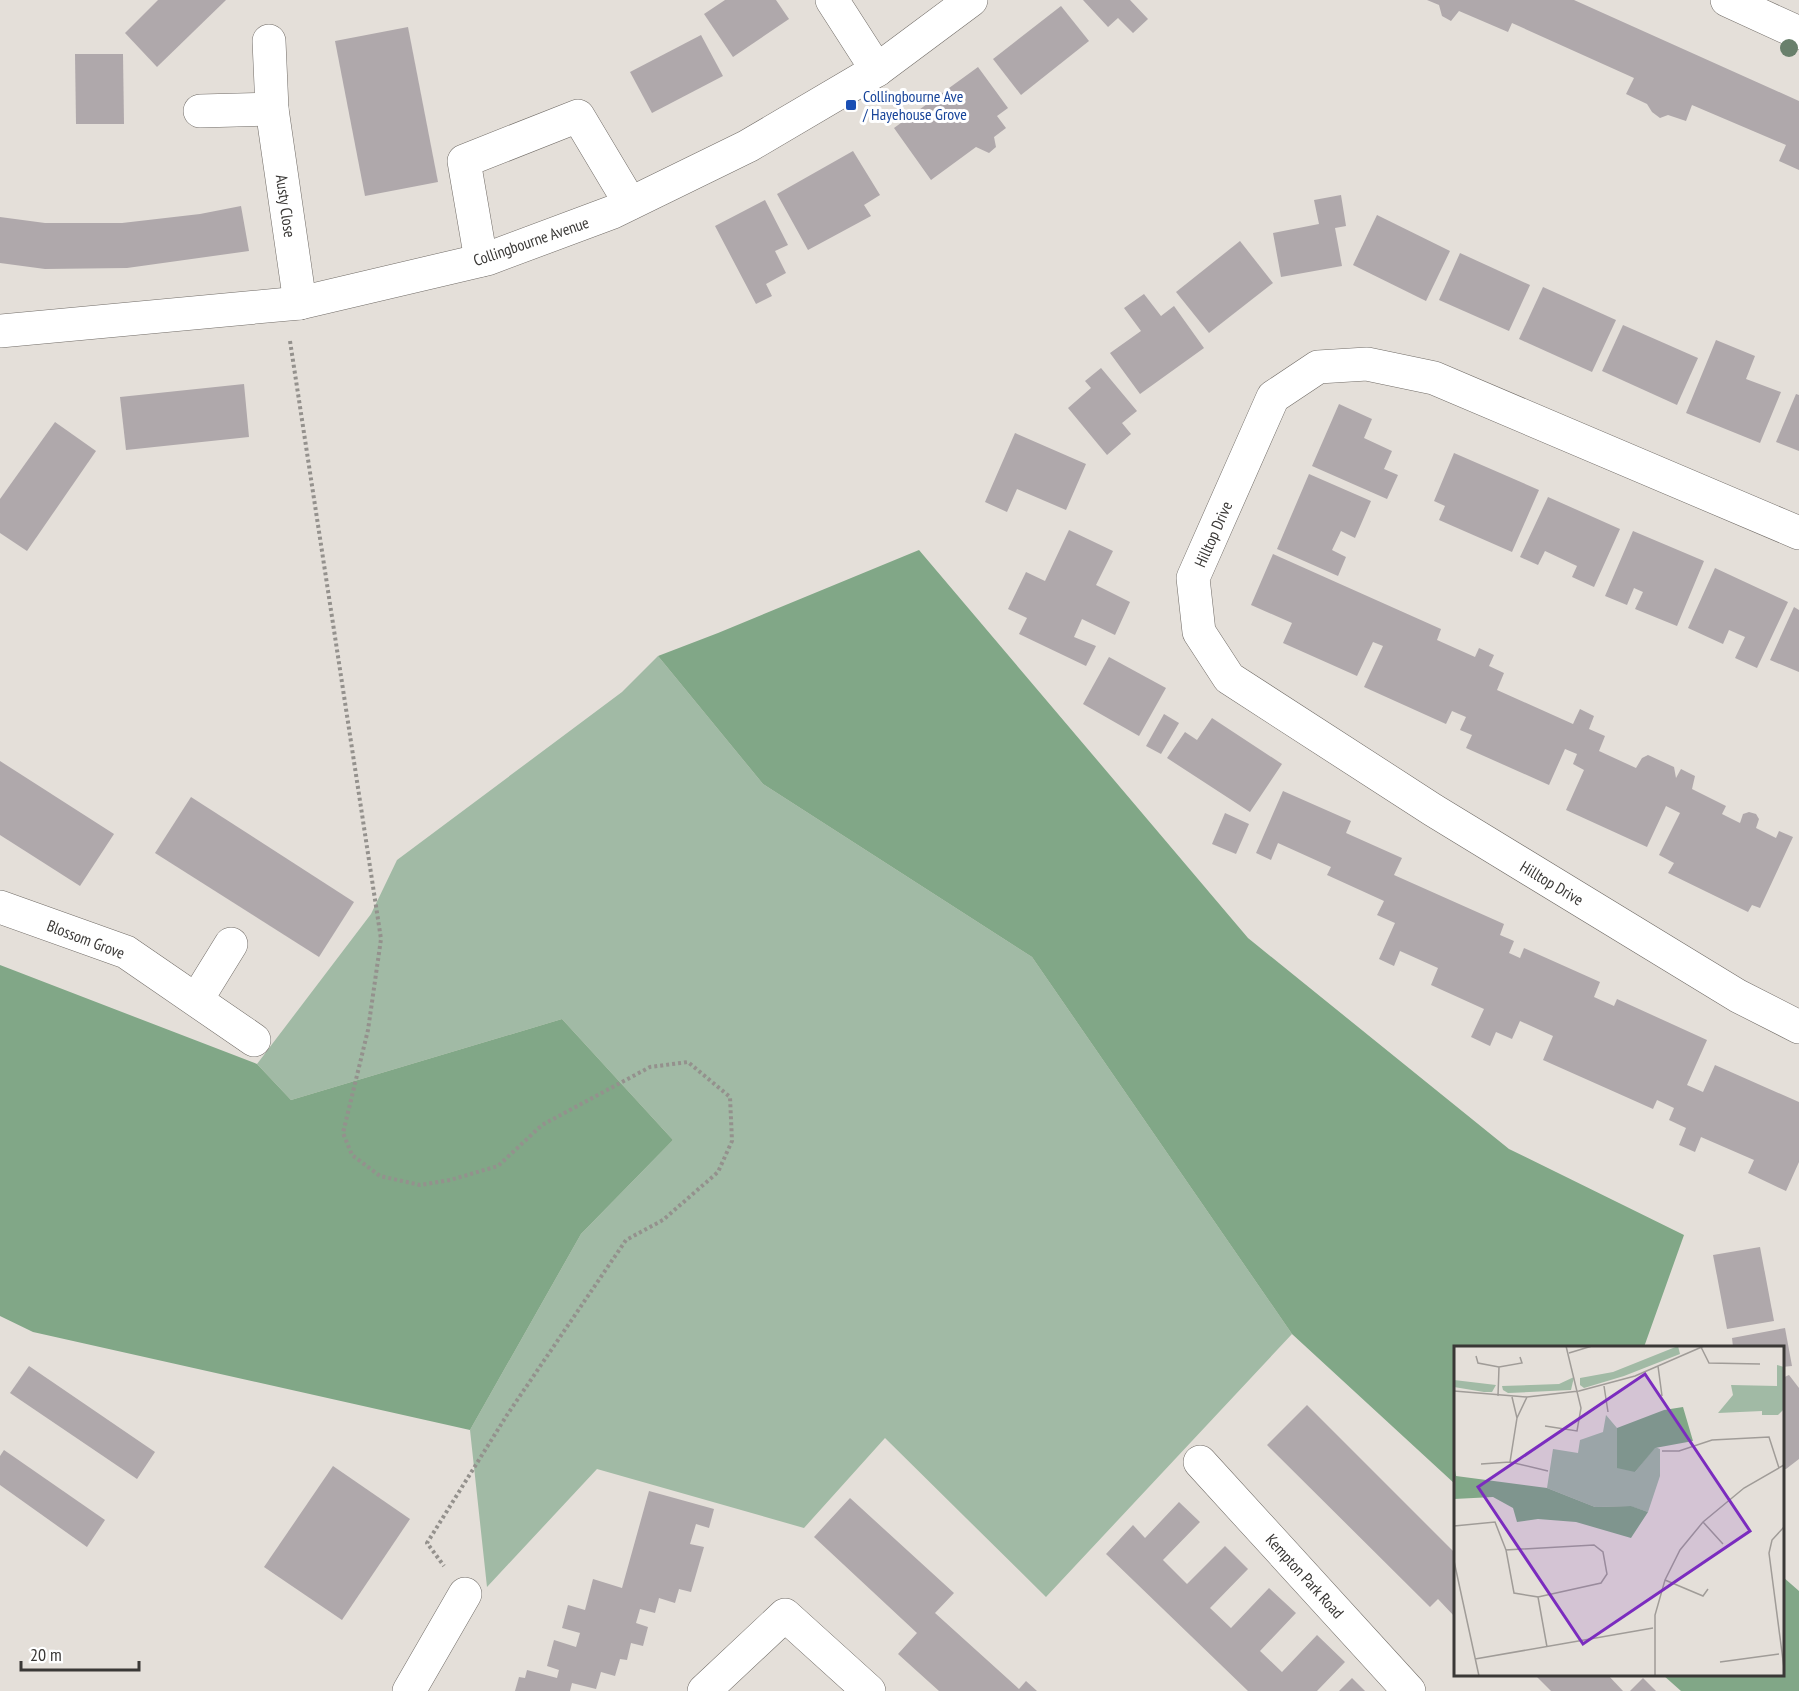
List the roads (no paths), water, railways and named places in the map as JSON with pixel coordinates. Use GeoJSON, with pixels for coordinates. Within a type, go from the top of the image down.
{"type":"FeatureCollection","features":[{"type":"Feature","properties":{"kind":"street"},"geometry":{"type":"LineString","coordinates":[[832,0],[877,70]]}},
{"type":"Feature","properties":{"kind":"street","name":"Collingbourne Avenue"},"geometry":{"type":"LineString","coordinates":[[0,331],[292,304],[481,260],[630,203],[747,146],[877,70],[971,0]]}},
{"type":"Feature","properties":{"kind":"street"},"geometry":{"type":"LineString","coordinates":[[1727,0],[1799,33]]}},
{"type":"Feature","properties":{"kind":"street","name":"Austy Close"},"geometry":{"type":"LineString","coordinates":[[269,41],[272,109],[292,304]]}},
{"type":"Feature","properties":{"kind":"street"},"geometry":{"type":"LineString","coordinates":[[200,111],[272,109]]}},
{"type":"Feature","properties":{"kind":"street"},"geometry":{"type":"LineString","coordinates":[[481,260],[464,162],[578,116],[630,203]]}},
{"type":"Feature","properties":{"kind":"street","name":"Hilltop Drive"},"geometry":{"type":"LineString","coordinates":[[1799,533],[1434,378],[1366,364],[1318,367],[1273,397],[1194,578],[1198,632],[1229,678],[1443,816],[1738,996],[1799,1027]]}},
{"type":"Feature","properties":{"kind":"street","name":"Blossom Grove"},"geometry":{"type":"LineString","coordinates":[[0,908],[126,952],[254,1040]]}},
{"type":"Feature","properties":{"kind":"street"},"geometry":{"type":"LineString","coordinates":[[197,999],[231,944]]}},
{"type":"Feature","properties":{"kind":"street","name":"Kempton Park Road"},"geometry":{"type":"LineString","coordinates":[[1200,1462],[1409,1691]]}},
{"type":"Feature","properties":{"kind":"street"},"geometry":{"type":"LineString","coordinates":[[409,1691],[465,1594]]}},
{"type":"Feature","properties":{"kind":"street"},"geometry":{"type":"LineString","coordinates":[[704,1691],[785,1615],[869,1691]]}},
{"type":"Feature","properties":{"kind":"place","name":"Collingbourne Ave / Hayehouse Grove"},"geometry":{"type":"Point","coordinates":[851,105]}}]}
